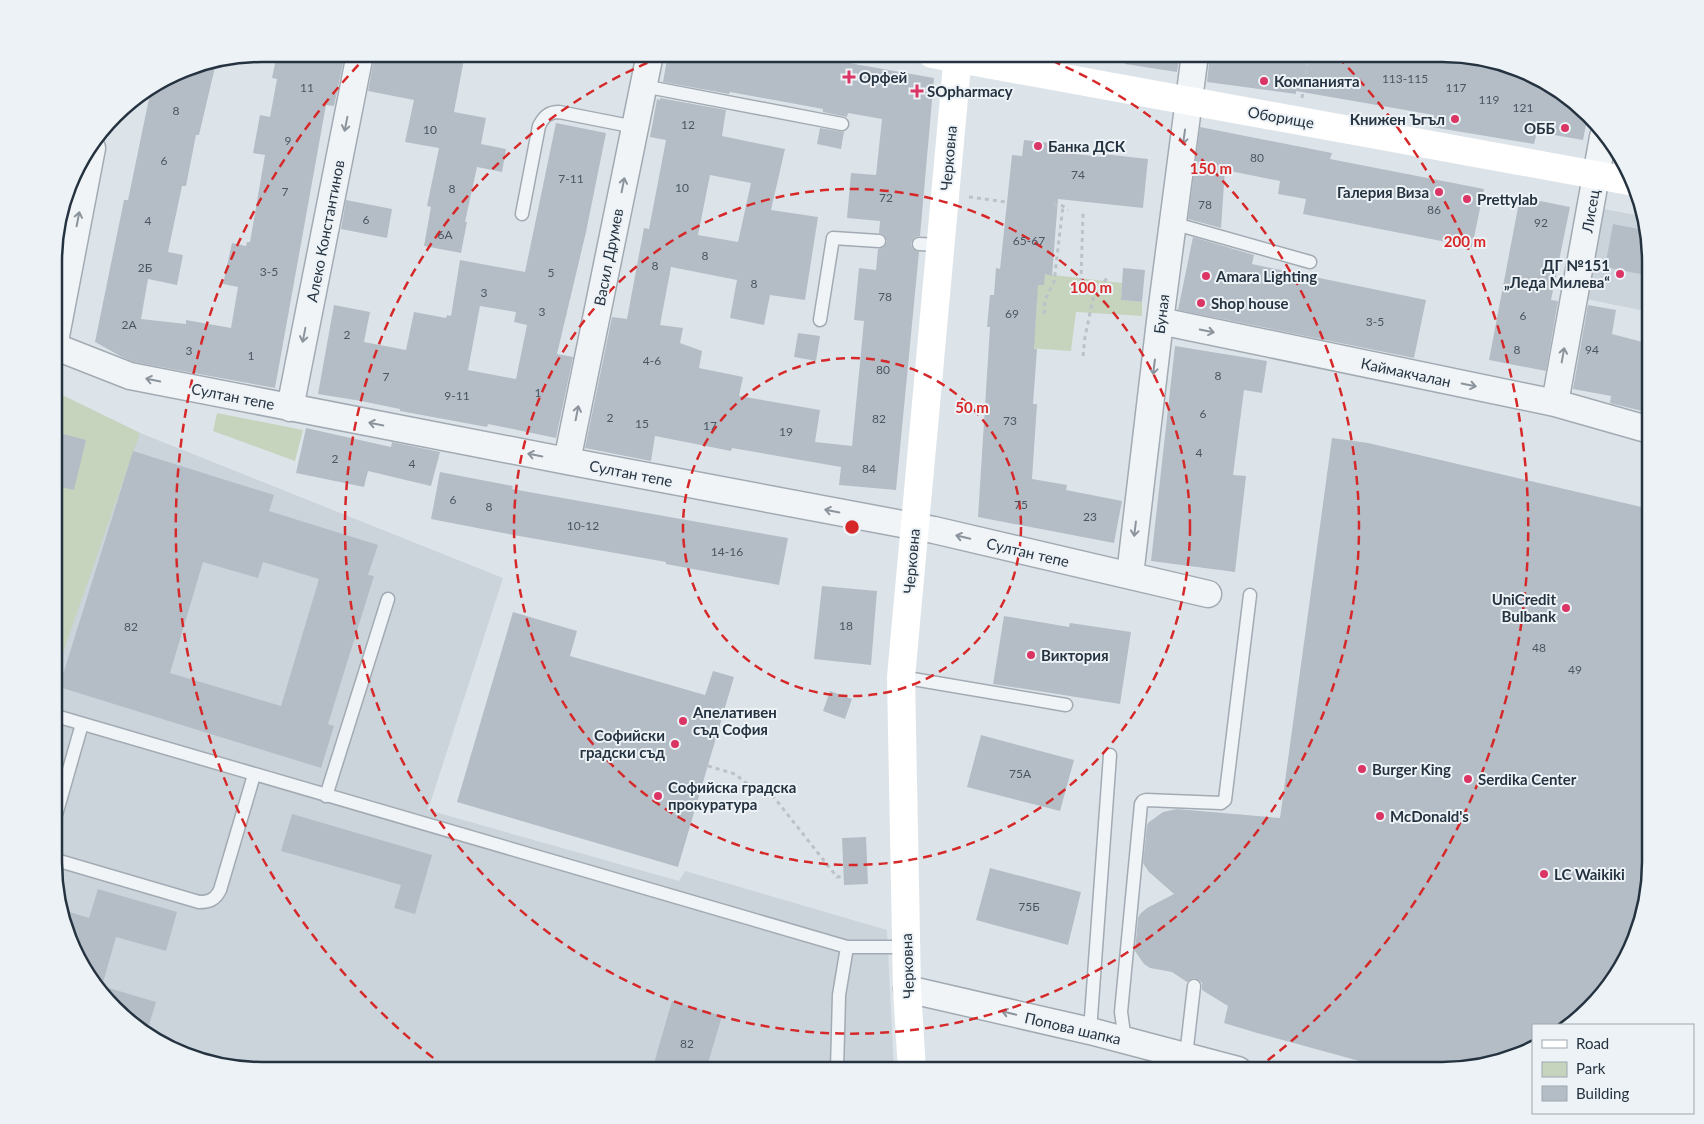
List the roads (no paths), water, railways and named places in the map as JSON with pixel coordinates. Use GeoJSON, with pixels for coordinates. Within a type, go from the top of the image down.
{"type":"FeatureCollection","features":[{"type":"Feature","properties":{"kind":"street","name":"Алеко Константинов"},"geometry":{"type":"LineString","coordinates":[[290,408],[358,62]]}},
{"type":"Feature","properties":{"kind":"street","name":"Васил Друмев"},"geometry":{"type":"LineString","coordinates":[[567,461],[648,62]]}},
{"type":"Feature","properties":{"kind":"street","name":"Черковна"},"geometry":{"type":"LineString","coordinates":[[912,1062],[907,989],[901,678],[915,527],[929,244],[948,62]]}},
{"type":"Feature","properties":{"kind":"street","name":"Оборище"},"geometry":{"type":"LineString","coordinates":[[986,62],[1623,179]]}},
{"type":"Feature","properties":{"kind":"street","name":"Буная"},"geometry":{"type":"LineString","coordinates":[[1130,575],[1172,223],[1194,62]]}},
{"type":"Feature","properties":{"kind":"street","name":"Лисец"},"geometry":{"type":"LineString","coordinates":[[1555,403],[1602,143]]}},
{"type":"Feature","properties":{"kind":"street"},"geometry":{"type":"LineString","coordinates":[[62,305],[89,161]]}},
{"type":"Feature","properties":{"kind":"street","name":"Каймакчалан"},"geometry":{"type":"LineString","coordinates":[[1160,321],[1555,403],[1642,428]]}},
{"type":"Feature","properties":{"kind":"street","name":"Султан тепе"},"geometry":{"type":"LineString","coordinates":[[62,349],[130,376],[915,527],[1208,594]]}},
{"type":"Feature","properties":{"kind":"street","name":"Попова шапка"},"geometry":{"type":"LineString","coordinates":[[907,989],[1126,1040],[1172,1059],[1190,1062]]}},
{"type":"Feature","properties":{"kind":"lane"},"geometry":{"type":"LineString","coordinates":[[643,86],[842,124]]}},
{"type":"Feature","properties":{"kind":"lane"},"geometry":{"type":"LineString","coordinates":[[522,214],[539,126],[546,115],[559,112],[635,126]]}},
{"type":"Feature","properties":{"kind":"lane"},"geometry":{"type":"LineString","coordinates":[[1172,223],[1310,262]]}},
{"type":"Feature","properties":{"kind":"lane"},"geometry":{"type":"LineString","coordinates":[[820,320],[833,238],[879,241]]}},
{"type":"Feature","properties":{"kind":"lane"},"geometry":{"type":"LineString","coordinates":[[1126,1040],[1121,1012],[1141,804],[1146,800],[1221,803],[1225,800],[1250,595]]}},
{"type":"Feature","properties":{"kind":"lane"},"geometry":{"type":"LineString","coordinates":[[326,796],[388,599]]}},
{"type":"Feature","properties":{"kind":"lane"},"geometry":{"type":"LineString","coordinates":[[901,678],[1066,705]]}},
{"type":"Feature","properties":{"kind":"lane"},"geometry":{"type":"LineString","coordinates":[[62,718],[847,947],[906,947]]}},
{"type":"Feature","properties":{"kind":"lane"},"geometry":{"type":"LineString","coordinates":[[62,794],[82,724]]}},
{"type":"Feature","properties":{"kind":"lane"},"geometry":{"type":"LineString","coordinates":[[1090,1031],[1110,755]]}},
{"type":"Feature","properties":{"kind":"lane"},"geometry":{"type":"LineString","coordinates":[[62,862],[198,902],[212,900],[220,890],[254,775]]}},
{"type":"Feature","properties":{"kind":"lane"},"geometry":{"type":"LineString","coordinates":[[837,1062],[839,995],[847,947]]}},
{"type":"Feature","properties":{"kind":"lane"},"geometry":{"type":"LineString","coordinates":[[1172,1059],[1194,986]]}},
{"type":"Feature","properties":{"kind":"place","name":"Орфей"},"geometry":{"type":"Point","coordinates":[849,77]}},
{"type":"Feature","properties":{"kind":"place","name":"Компанията"},"geometry":{"type":"Point","coordinates":[1264,81]}},
{"type":"Feature","properties":{"kind":"place","name":"SOpharmacy"},"geometry":{"type":"Point","coordinates":[917,91]}},
{"type":"Feature","properties":{"kind":"place","name":"Книжен Ъгъл"},"geometry":{"type":"Point","coordinates":[1455,119]}},
{"type":"Feature","properties":{"kind":"place","name":"ОББ"},"geometry":{"type":"Point","coordinates":[1565,128]}},
{"type":"Feature","properties":{"kind":"place","name":"Банка ДСК"},"geometry":{"type":"Point","coordinates":[1038,146]}},
{"type":"Feature","properties":{"kind":"place","name":"Галерия Виза"},"geometry":{"type":"Point","coordinates":[1439,192]}},
{"type":"Feature","properties":{"kind":"place","name":"Prettylab"},"geometry":{"type":"Point","coordinates":[1467,199]}},
{"type":"Feature","properties":{"kind":"place","name":"ДГ №151 „Леда Милева“"},"geometry":{"type":"Point","coordinates":[1620,274]}},
{"type":"Feature","properties":{"kind":"place","name":"Amara Lighting"},"geometry":{"type":"Point","coordinates":[1206,276]}},
{"type":"Feature","properties":{"kind":"place","name":"Shop house"},"geometry":{"type":"Point","coordinates":[1201,303]}},
{"type":"Feature","properties":{"kind":"place","name":"UniCredit Bulbank"},"geometry":{"type":"Point","coordinates":[1566,608]}},
{"type":"Feature","properties":{"kind":"place","name":"Виктория"},"geometry":{"type":"Point","coordinates":[1031,655]}},
{"type":"Feature","properties":{"kind":"place","name":"Апелативен съд София"},"geometry":{"type":"Point","coordinates":[683,721]}},
{"type":"Feature","properties":{"kind":"place","name":"Софийски градски съд"},"geometry":{"type":"Point","coordinates":[675,744]}},
{"type":"Feature","properties":{"kind":"place","name":"Burger King"},"geometry":{"type":"Point","coordinates":[1362,769]}},
{"type":"Feature","properties":{"kind":"place","name":"Serdika Center"},"geometry":{"type":"Point","coordinates":[1468,779]}},
{"type":"Feature","properties":{"kind":"place","name":"Софийска градска прокуратура"},"geometry":{"type":"Point","coordinates":[658,796]}},
{"type":"Feature","properties":{"kind":"place","name":"McDonald's"},"geometry":{"type":"Point","coordinates":[1380,816]}},
{"type":"Feature","properties":{"kind":"place","name":"LC Waikiki"},"geometry":{"type":"Point","coordinates":[1544,874]}}]}
